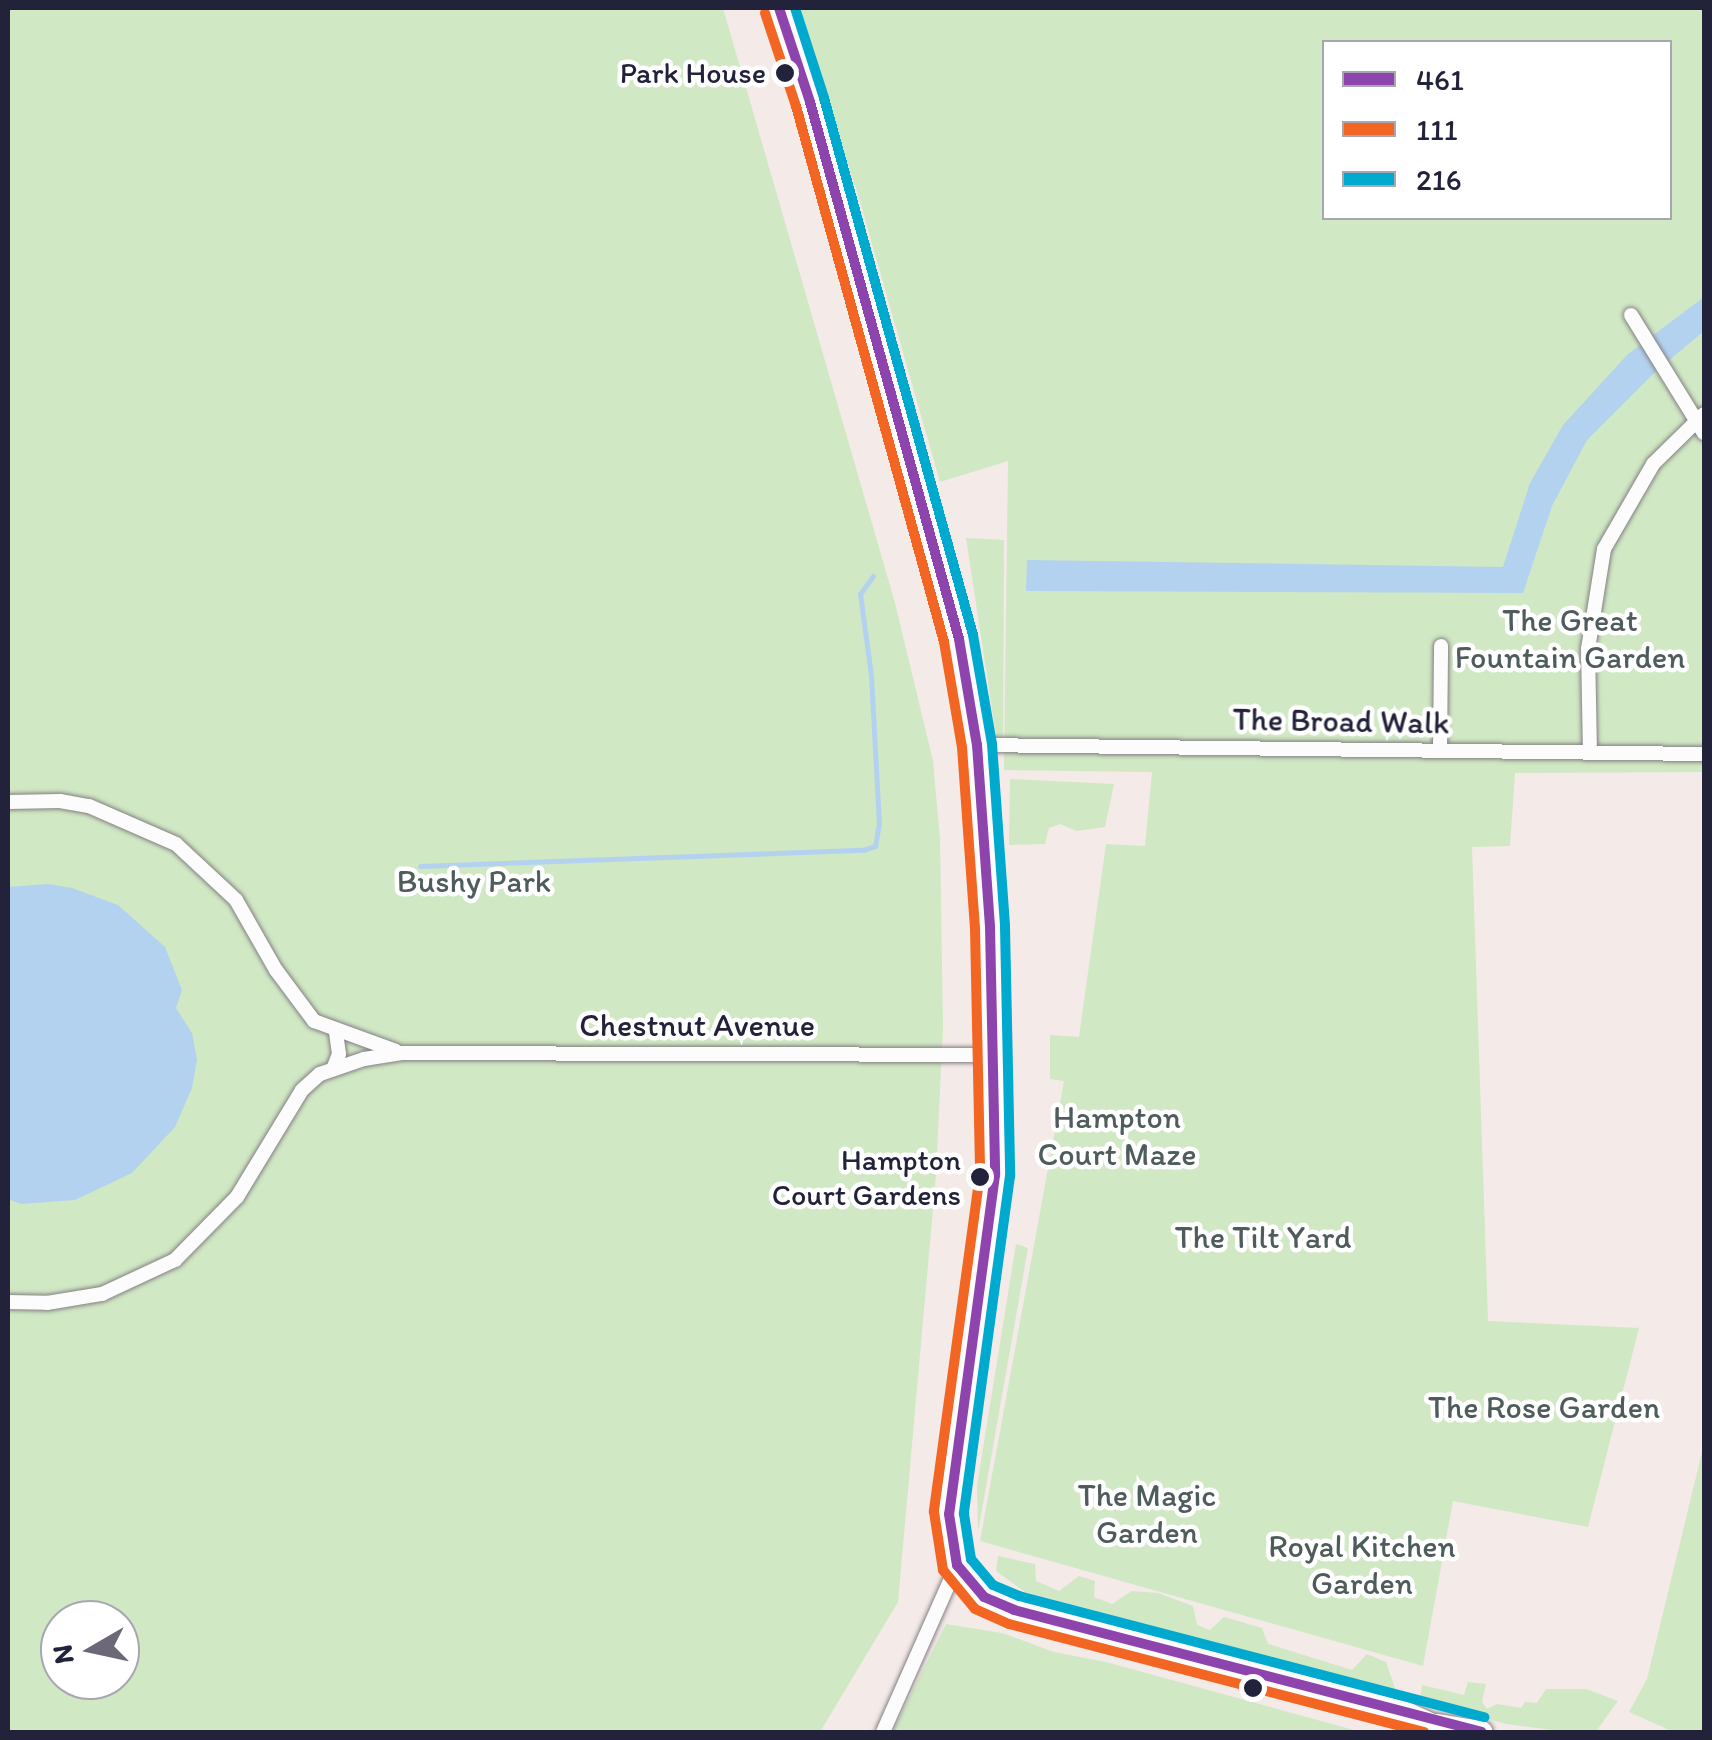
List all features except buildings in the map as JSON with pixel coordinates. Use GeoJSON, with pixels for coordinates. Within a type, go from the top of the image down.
{"type":"FeatureCollection","features":[{"type":"Feature","properties":{"kind":"main road"},"geometry":{"type":"LineString","coordinates":[[779,8],[810,102],[959,638],[977,745],[990,927],[995,1175],[950,1514],[957,1565],[984,1597],[1014,1610],[1238,1666],[1443,1728],[1481,1732]]}},
{"type":"Feature","properties":{"kind":"street"},"geometry":{"type":"LineString","coordinates":[[1590,754],[1588,649],[1604,549],[1653,464],[1702,422],[1631,315]]}},
{"type":"Feature","properties":{"kind":"street"},"geometry":{"type":"LineString","coordinates":[[1440,749],[1441,646]]}},
{"type":"Feature","properties":{"kind":"street","name":"The Broad Walk"},"geometry":{"type":"LineString","coordinates":[[977,745],[1704,754]]}},
{"type":"Feature","properties":{"kind":"street","name":"Chestnut Avenue"},"geometry":{"type":"LineString","coordinates":[[8,802],[60,801],[88,806],[176,844],[236,900],[292,996],[314,1020],[336,1032],[402,1053]]}},
{"type":"Feature","properties":{"kind":"street"},"geometry":{"type":"LineString","coordinates":[[333,1070],[338,1054],[336,1032]]}},
{"type":"Feature","properties":{"kind":"street","name":"Chestnut Avenue"},"geometry":{"type":"LineString","coordinates":[[8,1302],[47,1303],[102,1294],[175,1260],[237,1198],[302,1090],[320,1074],[333,1070],[402,1053],[993,1055]]}},
{"type":"Feature","properties":{"kind":"street"},"geometry":{"type":"LineString","coordinates":[[883,1732],[957,1565]]}},
{"type":"Feature","properties":{"kind":"green space","name":"Bushy Park"},"geometry":{"type":"Polygon","coordinates":[[[8,8],[723,8],[895,603],[933,761],[940,839],[943,1027],[936,1175],[898,1602],[820,1732],[8,1732],[8,8]]]}},
{"type":"Feature","properties":{"kind":"green space"},"geometry":{"type":"Polygon","coordinates":[[[797,8],[1704,8],[1704,772],[1515,773],[1510,846],[1472,847],[1488,1321],[1639,1328],[1588,1527],[1453,1501],[1423,1666],[980,1541],[1064,1081],[1050,1079],[1050,1035],[1079,1037],[1106,844],[1145,846],[1152,772],[1004,770],[1008,461],[940,482],[858,195],[797,8]]]}},
{"type":"Feature","properties":{"kind":"green space"},"geometry":{"type":"Polygon","coordinates":[[[966,538],[1004,540],[1003,743],[997,742],[966,538]]]}},
{"type":"Feature","properties":{"kind":"green space"},"geometry":{"type":"Polygon","coordinates":[[[1010,779],[1114,784],[1105,827],[1077,831],[1060,824],[1049,828],[1045,844],[1009,845],[1010,779]]]}},
{"type":"Feature","properties":{"kind":"green space"},"geometry":{"type":"Polygon","coordinates":[[[1016,1244],[1028,1248],[978,1532],[977,1486],[1016,1244]]]}},
{"type":"Feature","properties":{"kind":"green space"},"geometry":{"type":"Polygon","coordinates":[[[1704,1444],[1704,1732],[1674,1732],[1629,1712],[1647,1679],[1704,1444]]]}},
{"type":"Feature","properties":{"kind":"green space"},"geometry":{"type":"Polygon","coordinates":[[[998,1556],[1035,1564],[1036,1581],[1059,1591],[1079,1576],[1095,1581],[1094,1597],[1112,1604],[1132,1591],[1158,1593],[1193,1606],[1197,1625],[1210,1630],[1224,1617],[1262,1628],[1268,1644],[1352,1670],[1367,1654],[1386,1662],[1396,1691],[1025,1592],[996,1571],[998,1556]]]}},
{"type":"Feature","properties":{"kind":"green space"},"geometry":{"type":"Polygon","coordinates":[[[946,1624],[1002,1633],[1054,1652],[1106,1662],[1361,1732],[892,1732],[946,1624]]]}},
{"type":"Feature","properties":{"kind":"green space"},"geometry":{"type":"Polygon","coordinates":[[[1468,1682],[1486,1684],[1482,1702],[1487,1709],[1497,1704],[1521,1708],[1525,1702],[1537,1703],[1546,1689],[1586,1689],[1618,1701],[1597,1730],[1567,1732],[1506,1724],[1420,1699],[1422,1685],[1464,1695],[1468,1682]]]}},
{"type":"Feature","properties":{"kind":"water"},"geometry":{"type":"Polygon","coordinates":[[[1704,297],[1704,331],[1655,372],[1587,440],[1552,506],[1523,593],[1026,591],[1027,560],[1503,567],[1530,483],[1563,425],[1628,354],[1704,297]]]}},
{"type":"Feature","properties":{"kind":"water"},"geometry":{"type":"Polygon","coordinates":[[[48,884],[72,888],[118,905],[165,947],[182,990],[176,1008],[192,1033],[197,1060],[192,1088],[175,1127],[132,1173],[75,1200],[21,1204],[8,1199],[8,887],[48,884]]]}},
{"type":"Feature","properties":{"kind":"waterway"},"geometry":{"type":"LineString","coordinates":[[420,866],[863,850],[875,846],[879,824],[871,675],[860,594],[873,576]]}},
{"type":"Feature","properties":{"kind":"transit line","name":"461"},"geometry":{"type":"LineString","coordinates":[[779,8],[810,102],[959,639],[977,745],[990,927],[995,1175],[949,1514],[957,1565],[984,1597],[1014,1610],[1481,1732]]}},
{"type":"Feature","properties":{"kind":"transit line","name":"216"},"geometry":{"type":"LineString","coordinates":[[795,8],[824,98],[973,635],[992,744],[1005,927],[1010,1176],[964,1514],[971,1559],[993,1585],[1019,1596],[1485,1717]]}},
{"type":"Feature","properties":{"kind":"transit line","name":"111"},"geometry":{"type":"LineString","coordinates":[[765,13],[796,106],[944,642],[962,747],[975,928],[980,1174],[934,1512],[943,1570],[975,1609],[1009,1624],[1424,1732]]}},
{"type":"Feature","properties":{"kind":"place","name":"Park House"},"geometry":{"type":"Point","coordinates":[785,73]}},
{"type":"Feature","properties":{"kind":"place","name":"Hampton Court Gardens"},"geometry":{"type":"Point","coordinates":[980,1177]}},
{"type":"Feature","properties":{"kind":"park label","name":"The Great Fountain Garden"},"geometry":{"type":"Point","coordinates":[1570,640]}},
{"type":"Feature","properties":{"kind":"park label","name":"Hampton Court Maze"},"geometry":{"type":"Point","coordinates":[1117,1136]}},
{"type":"Feature","properties":{"kind":"park label","name":"The Tilt Yard"},"geometry":{"type":"Point","coordinates":[1263,1237]}},
{"type":"Feature","properties":{"kind":"park label","name":"The Rose Garden"},"geometry":{"type":"Point","coordinates":[1544,1407]}},
{"type":"Feature","properties":{"kind":"park label","name":"The Magic Garden"},"geometry":{"type":"Point","coordinates":[1147,1514]}},
{"type":"Feature","properties":{"kind":"park label","name":"Royal Kitchen Garden"},"geometry":{"type":"Point","coordinates":[1362,1566]}}]}
